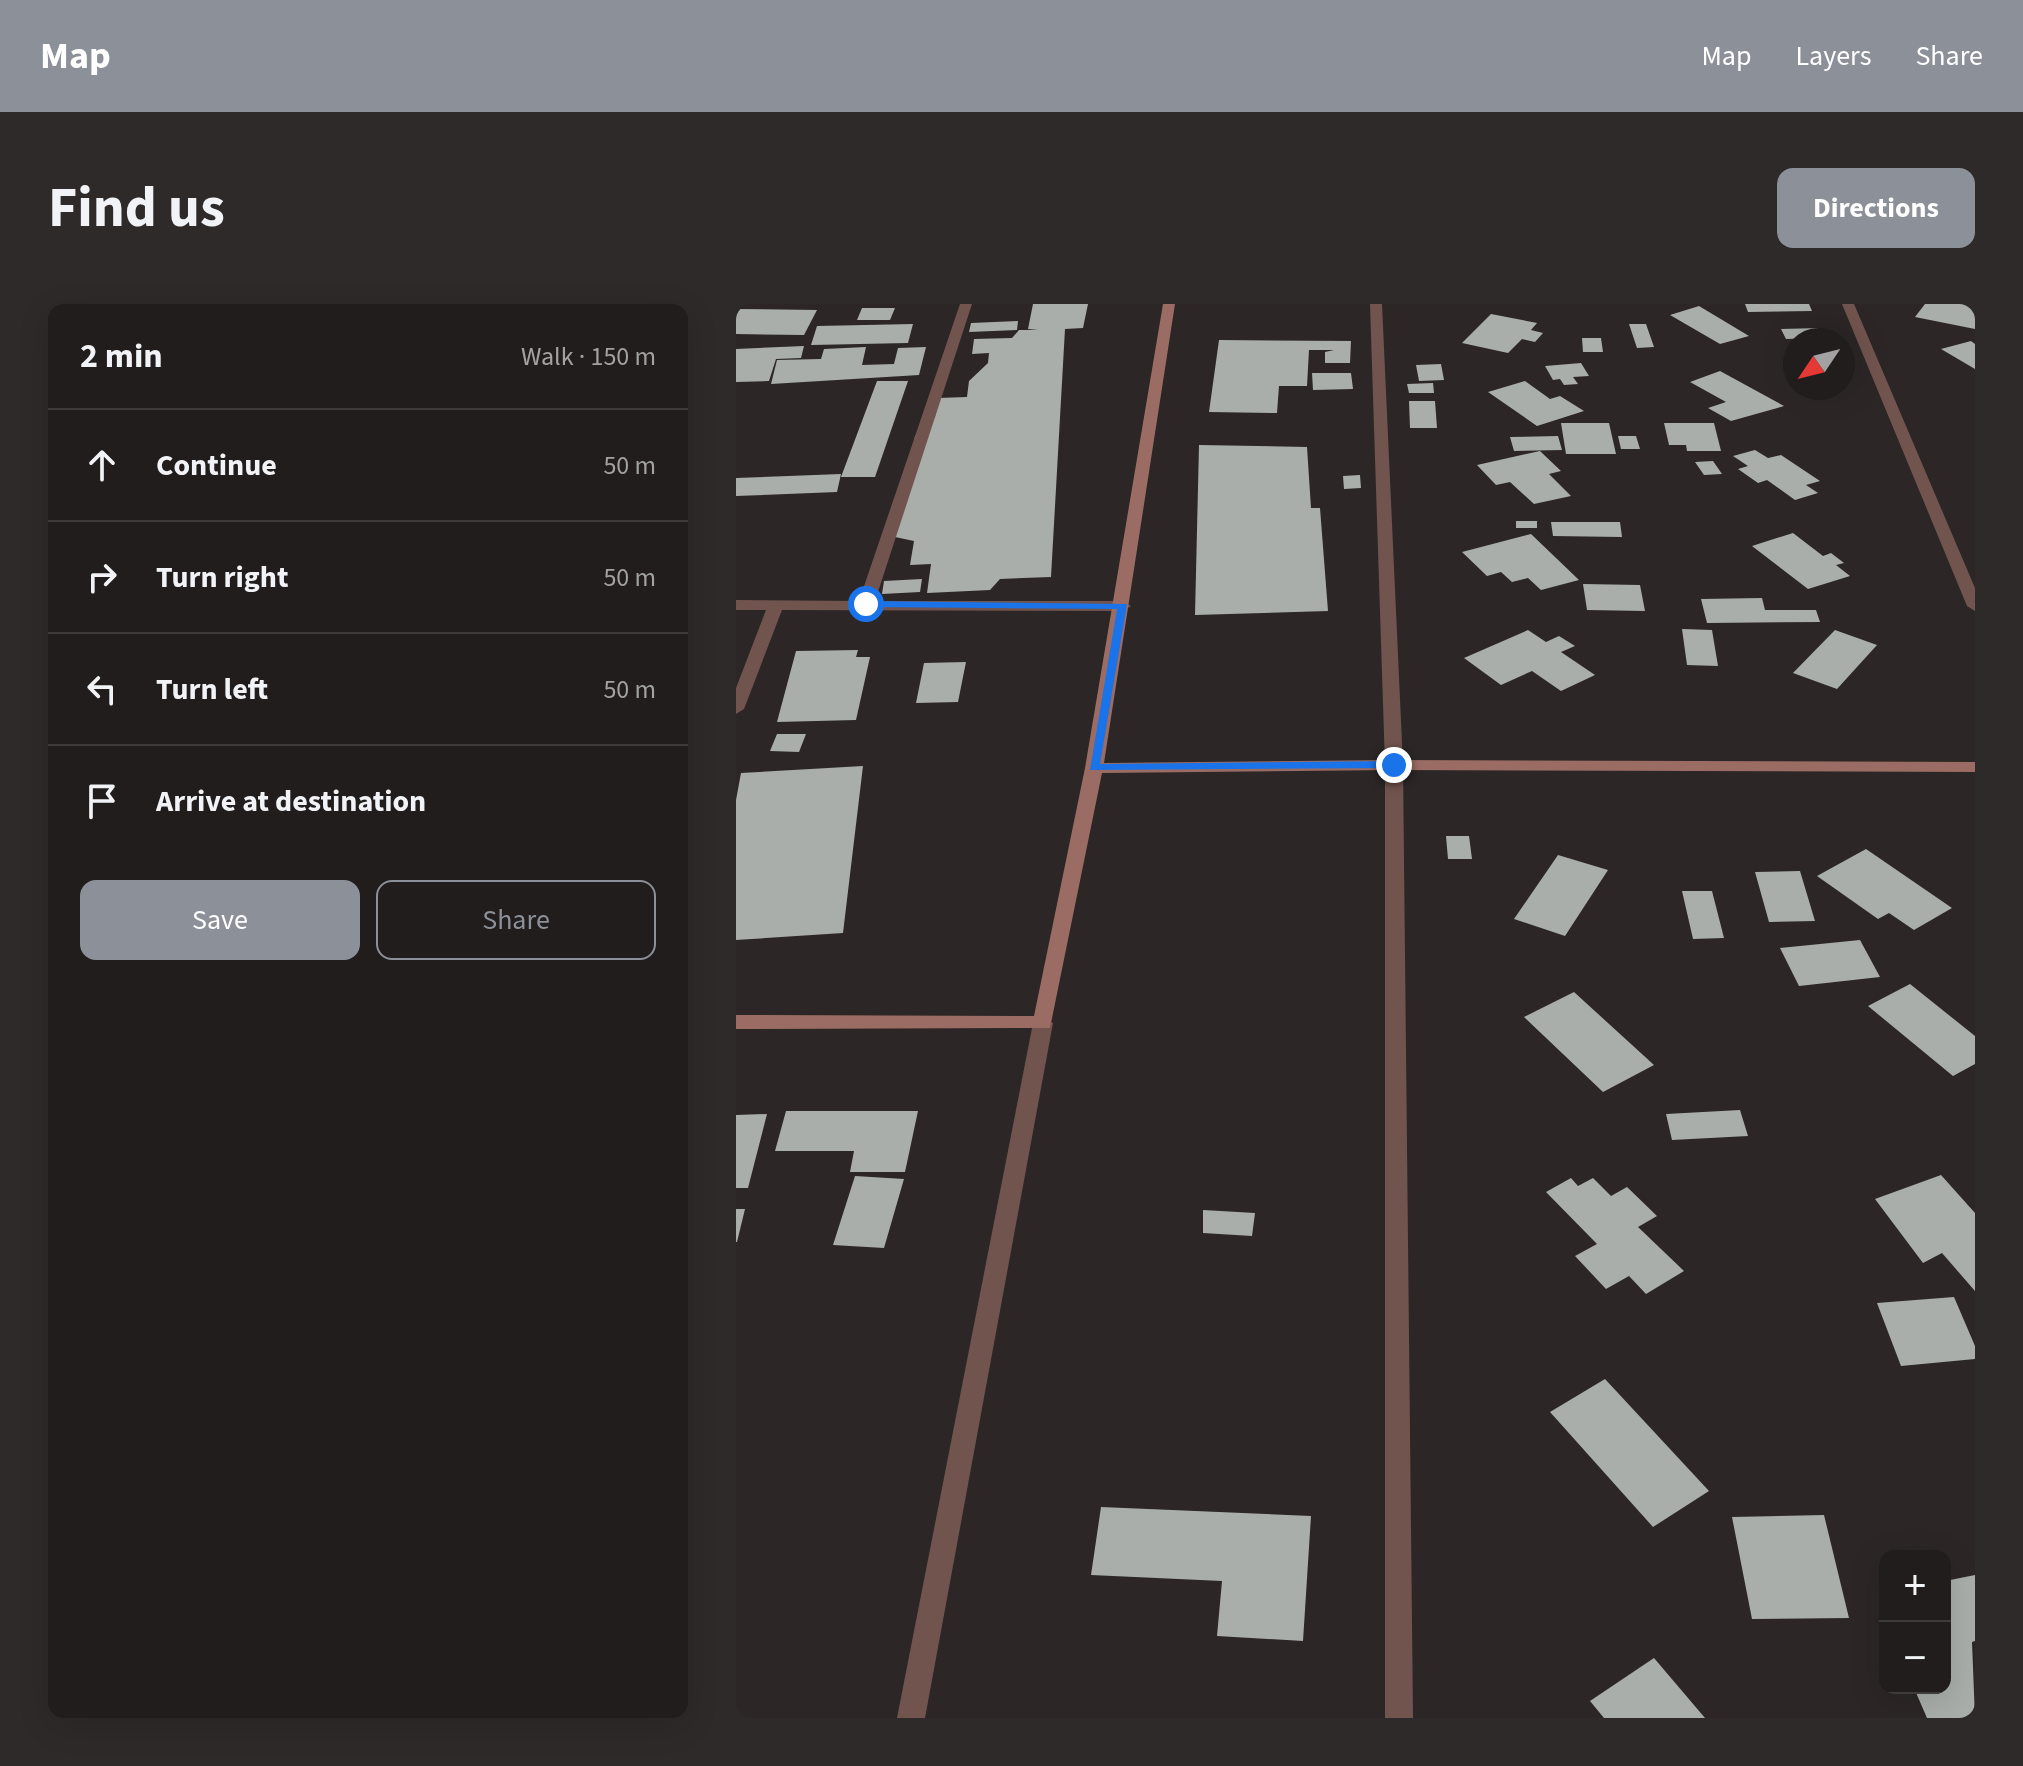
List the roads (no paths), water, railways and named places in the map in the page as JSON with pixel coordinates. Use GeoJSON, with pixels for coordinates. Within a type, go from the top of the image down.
{"type":"FeatureCollection","features":[{"type":"Feature","properties":{"kind":"street"},"geometry":{"type":"LineString","coordinates":[[866,604],[966,304]]}},
{"type":"Feature","properties":{"kind":"street"},"geometry":{"type":"LineString","coordinates":[[911,1718],[1094,768],[1123,606],[1169,304]]}},
{"type":"Feature","properties":{"kind":"street"},"geometry":{"type":"LineString","coordinates":[[1376,304],[1394,765],[1399,1718]]}},
{"type":"Feature","properties":{"kind":"street"},"geometry":{"type":"LineString","coordinates":[[1848,304],[1975,606]]}},
{"type":"Feature","properties":{"kind":"street"},"geometry":{"type":"LineString","coordinates":[[736,605],[1123,606]]}},
{"type":"Feature","properties":{"kind":"street"},"geometry":{"type":"LineString","coordinates":[[736,709],[776,605]]}},
{"type":"Feature","properties":{"kind":"street"},"geometry":{"type":"LineString","coordinates":[[1094,768],[1394,765],[1975,767]]}},
{"type":"Feature","properties":{"kind":"street"},"geometry":{"type":"LineString","coordinates":[[736,1022],[1043,1023]]}}]}
